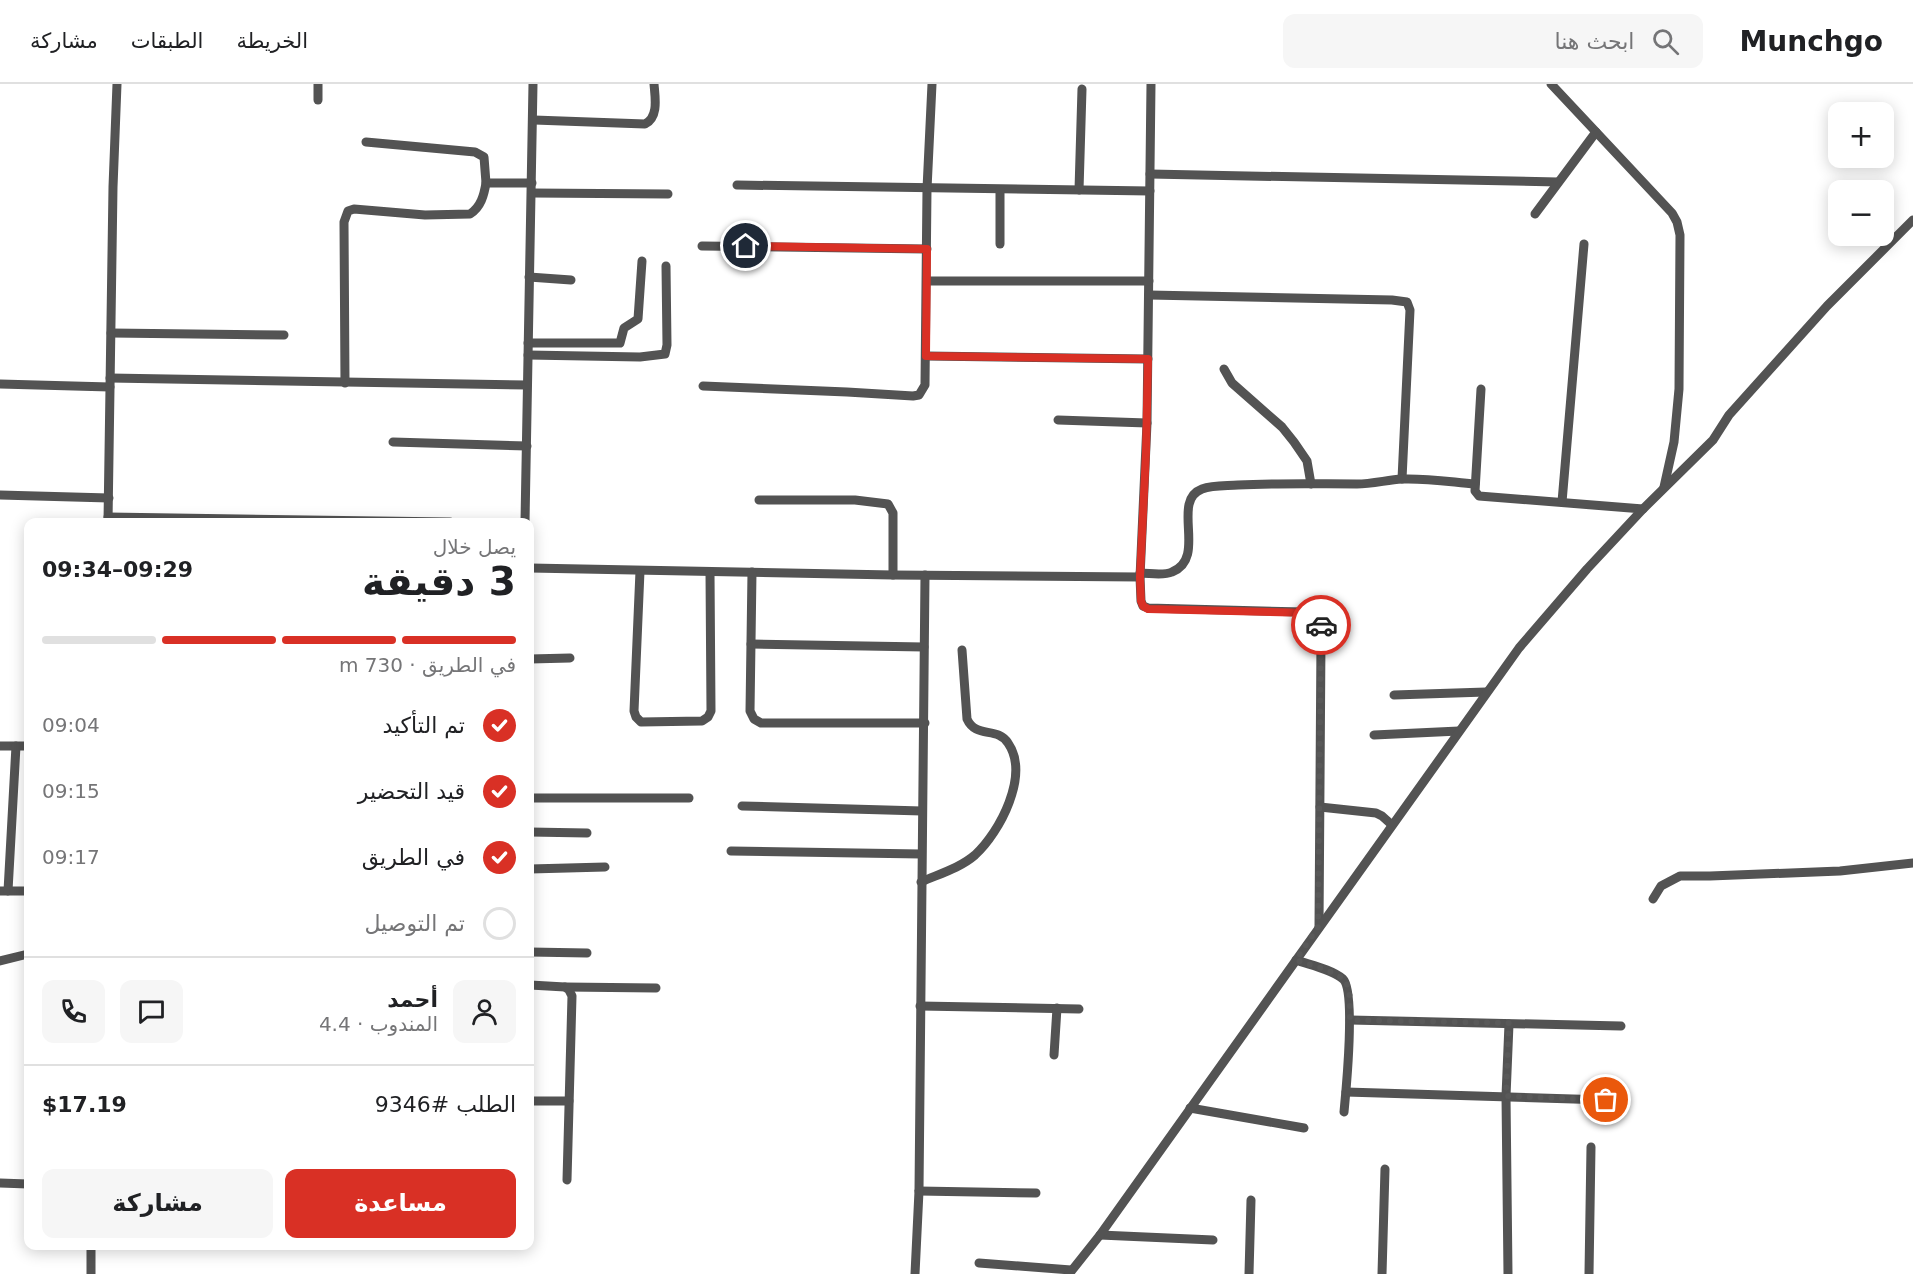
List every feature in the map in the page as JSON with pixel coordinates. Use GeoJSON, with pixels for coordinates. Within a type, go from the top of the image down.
{"type":"FeatureCollection","features":[{"type":"Feature","properties":{"kind":"street"},"geometry":{"type":"LineString","coordinates":[[108,518],[112,187],[117,84]]}},
{"type":"Feature","properties":{"kind":"street"},"geometry":{"type":"LineString","coordinates":[[318,84],[318,100]]}},
{"type":"Feature","properties":{"kind":"street"},"geometry":{"type":"LineString","coordinates":[[525,518],[533,84]]}},
{"type":"Feature","properties":{"kind":"street"},"geometry":{"type":"LineString","coordinates":[[534,120],[645,124],[652,118],[654,112],[654,84]]}},
{"type":"Feature","properties":{"kind":"street"},"geometry":{"type":"LineString","coordinates":[[703,386],[919,395],[925,385],[927,189],[932,84]]}},
{"type":"Feature","properties":{"kind":"street"},"geometry":{"type":"LineString","coordinates":[[1151,84],[1147,423],[1140,575],[1141,601],[1148,609],[1304,612],[1316,615],[1320,620],[1322,638],[1318,927]]}},
{"type":"Feature","properties":{"kind":"street"},"geometry":{"type":"LineString","coordinates":[[1551,84],[1672,213],[1677,222],[1680,235],[1679,389],[1674,441],[1663,490]]}},
{"type":"Feature","properties":{"kind":"street"},"geometry":{"type":"LineString","coordinates":[[1079,190],[1082,89]]}},
{"type":"Feature","properties":{"kind":"street"},"geometry":{"type":"LineString","coordinates":[[1535,214],[1596,132]]}},
{"type":"Feature","properties":{"kind":"street"},"geometry":{"type":"LineString","coordinates":[[345,383],[345,216],[348,211],[354,209],[425,214],[470,213],[480,204],[486,183],[486,162],[484,157],[474,152],[366,142]]}},
{"type":"Feature","properties":{"kind":"street"},"geometry":{"type":"LineString","coordinates":[[1150,174],[1558,182]]}},
{"type":"Feature","properties":{"kind":"street"},"geometry":{"type":"LineString","coordinates":[[486,183],[532,188],[668,194]]}},
{"type":"Feature","properties":{"kind":"street"},"geometry":{"type":"LineString","coordinates":[[737,185],[1150,191]]}},
{"type":"Feature","properties":{"kind":"street"},"geometry":{"type":"LineString","coordinates":[[1000,190],[1000,244]]}},
{"type":"Feature","properties":{"kind":"street"},"geometry":{"type":"LineString","coordinates":[[978,1263],[1070,1272],[1100,1235],[1519,648],[1553,607],[1643,509],[1713,440],[1729,415],[1827,306],[1913,220]]}},
{"type":"Feature","properties":{"kind":"street"},"geometry":{"type":"LineString","coordinates":[[1562,502],[1584,244]]}},
{"type":"Feature","properties":{"kind":"street"},"geometry":{"type":"LineString","coordinates":[[702,246],[927,249]]}},
{"type":"Feature","properties":{"kind":"street"},"geometry":{"type":"LineString","coordinates":[[528,343],[620,343],[624,328],[636,322],[638,317],[642,261]]}},
{"type":"Feature","properties":{"kind":"street"},"geometry":{"type":"LineString","coordinates":[[528,355],[640,357],[665,354],[667,345],[666,266]]}},
{"type":"Feature","properties":{"kind":"street"},"geometry":{"type":"LineString","coordinates":[[529,277],[571,280]]}},
{"type":"Feature","properties":{"kind":"street"},"geometry":{"type":"LineString","coordinates":[[927,281],[1149,281]]}},
{"type":"Feature","properties":{"kind":"street"},"geometry":{"type":"LineString","coordinates":[[1149,295],[1407,302],[1410,310],[1402,479]]}},
{"type":"Feature","properties":{"kind":"street"},"geometry":{"type":"LineString","coordinates":[[111,333],[284,335]]}},
{"type":"Feature","properties":{"kind":"street"},"geometry":{"type":"LineString","coordinates":[[926,356],[1148,359]]}},
{"type":"Feature","properties":{"kind":"street"},"geometry":{"type":"LineString","coordinates":[[1224,369],[1232,383],[1282,427],[1298,447],[1307,461],[1311,484]]}},
{"type":"Feature","properties":{"kind":"street"},"geometry":{"type":"LineString","coordinates":[[0,384],[527,385]]}},
{"type":"Feature","properties":{"kind":"street"},"geometry":{"type":"LineString","coordinates":[[1480,389],[1475,484],[1475,491],[1479,496],[1643,509]]}},
{"type":"Feature","properties":{"kind":"street"},"geometry":{"type":"LineString","coordinates":[[1058,420],[1147,423]]}},
{"type":"Feature","properties":{"kind":"street"},"geometry":{"type":"LineString","coordinates":[[393,442],[527,446]]}},
{"type":"Feature","properties":{"kind":"street"},"geometry":{"type":"LineString","coordinates":[[534,568],[893,575],[1166,574],[1179,569],[1188,554],[1191,497],[1199,490],[1209,487],[1358,484],[1402,479],[1475,484]]}},
{"type":"Feature","properties":{"kind":"street"},"geometry":{"type":"LineString","coordinates":[[0,495],[109,498]]}},
{"type":"Feature","properties":{"kind":"street"},"geometry":{"type":"LineString","coordinates":[[759,500],[855,500],[888,504],[893,513],[893,575]]}},
{"type":"Feature","properties":{"kind":"street"},"geometry":{"type":"LineString","coordinates":[[640,571],[634,711],[641,722],[702,721],[711,711],[710,572]]}},
{"type":"Feature","properties":{"kind":"street"},"geometry":{"type":"LineString","coordinates":[[752,572],[750,711],[754,719],[761,723],[925,723]]}},
{"type":"Feature","properties":{"kind":"street"},"geometry":{"type":"LineString","coordinates":[[915,1274],[919,1191],[925,575]]}},
{"type":"Feature","properties":{"kind":"street"},"geometry":{"type":"LineString","coordinates":[[751,644],[924,647]]}},
{"type":"Feature","properties":{"kind":"street"},"geometry":{"type":"LineString","coordinates":[[921,882],[973,856],[1006,810],[1014,785],[1015,758],[1006,740],[996,733],[977,731],[967,719],[962,650]]}},
{"type":"Feature","properties":{"kind":"street"},"geometry":{"type":"LineString","coordinates":[[534,659],[570,658]]}},
{"type":"Feature","properties":{"kind":"street"},"geometry":{"type":"LineString","coordinates":[[1394,695],[1486,692]]}},
{"type":"Feature","properties":{"kind":"street"},"geometry":{"type":"LineString","coordinates":[[1374,735],[1459,731]]}},
{"type":"Feature","properties":{"kind":"street"},"geometry":{"type":"LineString","coordinates":[[0,746],[24,746]]}},
{"type":"Feature","properties":{"kind":"street"},"geometry":{"type":"LineString","coordinates":[[16,746],[4,891],[24,891]]}},
{"type":"Feature","properties":{"kind":"street"},"geometry":{"type":"LineString","coordinates":[[534,798],[689,798]]}},
{"type":"Feature","properties":{"kind":"street"},"geometry":{"type":"LineString","coordinates":[[742,806],[922,810]]}},
{"type":"Feature","properties":{"kind":"street"},"geometry":{"type":"LineString","coordinates":[[1320,807],[1376,813],[1392,825]]}},
{"type":"Feature","properties":{"kind":"street"},"geometry":{"type":"LineString","coordinates":[[534,832],[587,833]]}},
{"type":"Feature","properties":{"kind":"street"},"geometry":{"type":"LineString","coordinates":[[731,851],[921,854]]}},
{"type":"Feature","properties":{"kind":"street"},"geometry":{"type":"LineString","coordinates":[[1653,899],[1661,886],[1680,876],[1840,871],[1913,862]]}},
{"type":"Feature","properties":{"kind":"street"},"geometry":{"type":"LineString","coordinates":[[534,868],[605,867]]}},
{"type":"Feature","properties":{"kind":"street"},"geometry":{"type":"LineString","coordinates":[[534,952],[587,953]]}},
{"type":"Feature","properties":{"kind":"street"},"geometry":{"type":"LineString","coordinates":[[0,961],[24,955]]}},
{"type":"Feature","properties":{"kind":"street"},"geometry":{"type":"LineString","coordinates":[[1296,960],[1336,975],[1345,981],[1348,990],[1350,1020],[1344,1112]]}},
{"type":"Feature","properties":{"kind":"street"},"geometry":{"type":"LineString","coordinates":[[534,986],[656,988]]}},
{"type":"Feature","properties":{"kind":"street"},"geometry":{"type":"LineString","coordinates":[[565,987],[572,996],[567,1180]]}},
{"type":"Feature","properties":{"kind":"street"},"geometry":{"type":"LineString","coordinates":[[920,1006],[1079,1009]]}},
{"type":"Feature","properties":{"kind":"street"},"geometry":{"type":"LineString","coordinates":[[1054,1055],[1057,1008]]}},
{"type":"Feature","properties":{"kind":"street"},"geometry":{"type":"LineString","coordinates":[[1350,1020],[1622,1026]]}},
{"type":"Feature","properties":{"kind":"street"},"geometry":{"type":"LineString","coordinates":[[1508,1274],[1506,1096],[1509,1023]]}},
{"type":"Feature","properties":{"kind":"street"},"geometry":{"type":"LineString","coordinates":[[1346,1092],[1606,1100]]}},
{"type":"Feature","properties":{"kind":"street"},"geometry":{"type":"LineString","coordinates":[[534,1101],[569,1101]]}},
{"type":"Feature","properties":{"kind":"street"},"geometry":{"type":"LineString","coordinates":[[1190,1108],[1305,1128]]}},
{"type":"Feature","properties":{"kind":"street"},"geometry":{"type":"LineString","coordinates":[[1589,1274],[1591,1147]]}},
{"type":"Feature","properties":{"kind":"street"},"geometry":{"type":"LineString","coordinates":[[1382,1274],[1385,1169]]}},
{"type":"Feature","properties":{"kind":"street"},"geometry":{"type":"LineString","coordinates":[[0,1183],[24,1184]]}},
{"type":"Feature","properties":{"kind":"street"},"geometry":{"type":"LineString","coordinates":[[919,1191],[1036,1193]]}},
{"type":"Feature","properties":{"kind":"street"},"geometry":{"type":"LineString","coordinates":[[1249,1274],[1251,1200]]}},
{"type":"Feature","properties":{"kind":"street"},"geometry":{"type":"LineString","coordinates":[[1100,1235],[1213,1240]]}},
{"type":"Feature","properties":{"kind":"street"},"geometry":{"type":"LineString","coordinates":[[91,1274],[92,1250]]}},
{"type":"Feature","properties":{"kind":"way so far"},"geometry":{"type":"LineString","coordinates":[[1321,625],[1318,927],[1296,960],[1336,975],[1345,981],[1348,990],[1350,1020],[1509,1023],[1506,1096],[1606,1100]]}},
{"type":"Feature","properties":{"kind":"route"},"geometry":{"type":"LineString","coordinates":[[746,246],[927,249],[926,356],[994,359],[1148,359],[1140,577],[1143,606],[1148,609],[1311,613],[1316,615],[1321,625]]}}]}
